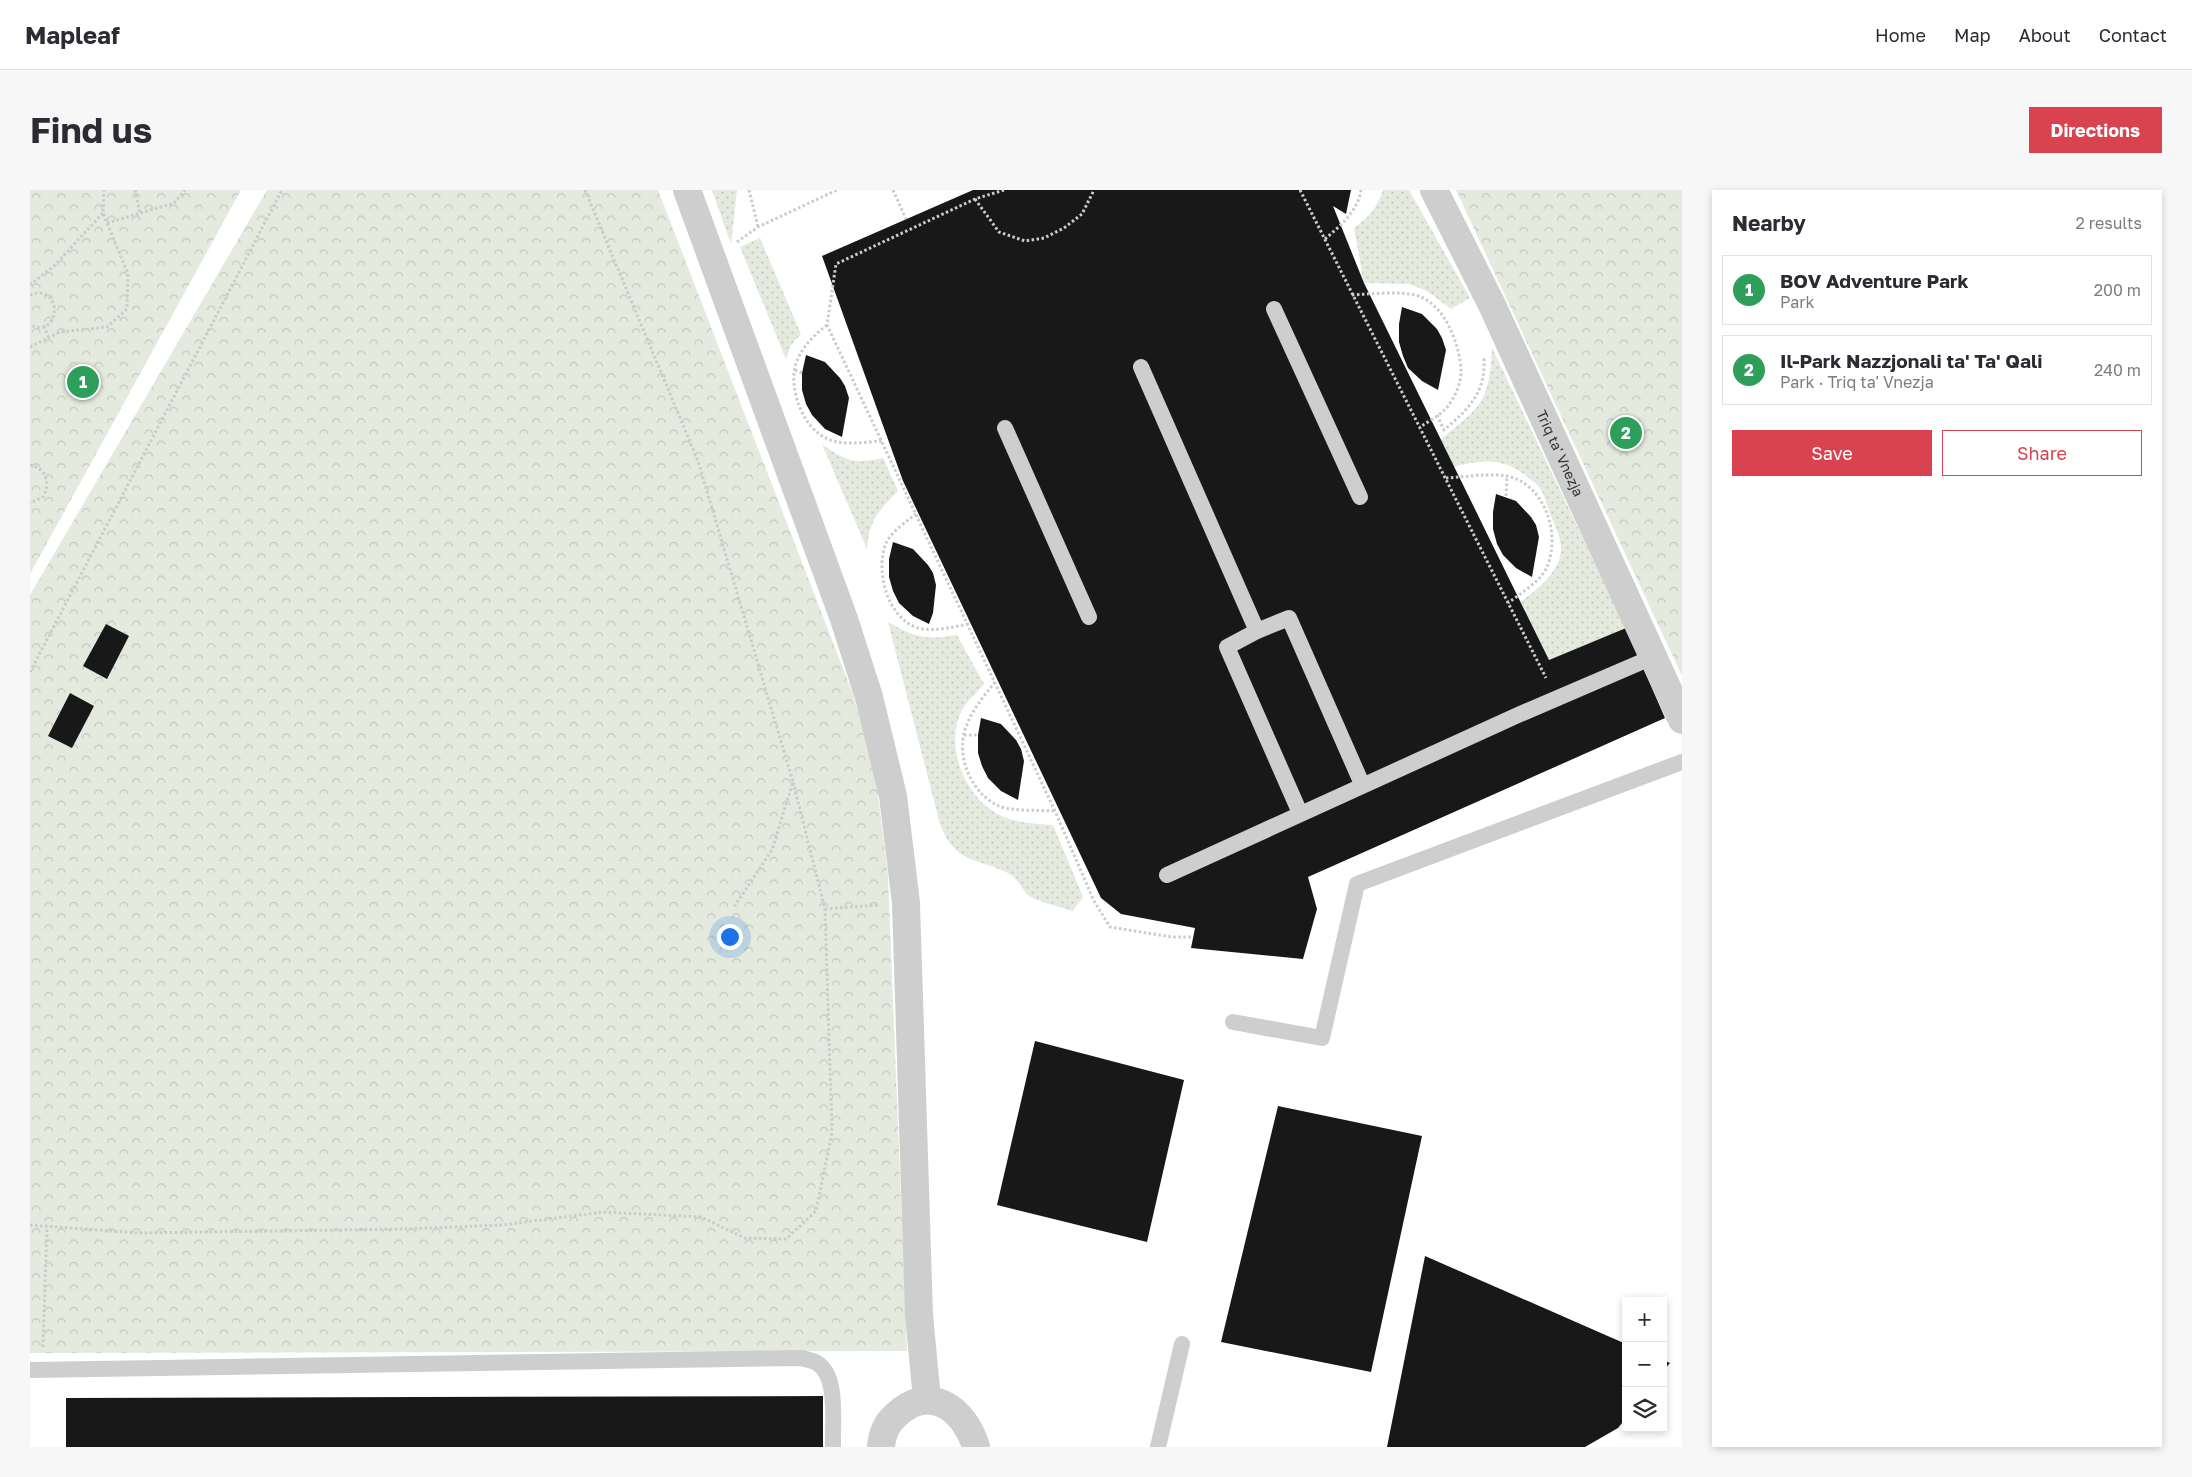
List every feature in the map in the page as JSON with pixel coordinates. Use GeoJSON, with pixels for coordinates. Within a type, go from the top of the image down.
{"type":"FeatureCollection","features":[{"type":"Feature","properties":{"kind":"street"},"geometry":{"type":"LineString","coordinates":[[687,190],[844,619],[869,696],[893,796],[906,903],[919,1315],[927,1399]]}},
{"type":"Feature","properties":{"kind":"street","name":"Triq ta' Vnezja"},"geometry":{"type":"LineString","coordinates":[[1434,190],[1492,305],[1682,720]]}},
{"type":"Feature","properties":{"kind":"street"},"geometry":{"type":"LineString","coordinates":[[882,1447],[882,1437],[890,1421],[902,1409],[927,1399],[943,1403],[963,1418],[971,1430],[976,1447]]}},
{"type":"Feature","properties":{"kind":"lane"},"geometry":{"type":"LineString","coordinates":[[1274,309],[1360,497]]}},
{"type":"Feature","properties":{"kind":"lane"},"geometry":{"type":"LineString","coordinates":[[1141,368],[1257,631]]}},
{"type":"Feature","properties":{"kind":"lane"},"geometry":{"type":"LineString","coordinates":[[1006,428],[1089,616]]}},
{"type":"Feature","properties":{"kind":"lane"},"geometry":{"type":"LineString","coordinates":[[1300,813],[1227,647],[1257,631],[1289,618],[1362,784]]}},
{"type":"Feature","properties":{"kind":"lane"},"geometry":{"type":"LineString","coordinates":[[1167,874],[1362,784],[1653,657]]}},
{"type":"Feature","properties":{"kind":"lane"},"geometry":{"type":"LineString","coordinates":[[1233,1022],[1322,1038],[1357,884],[1682,762]]}},
{"type":"Feature","properties":{"kind":"lane"},"geometry":{"type":"LineString","coordinates":[[1158,1447],[1182,1344]]}},
{"type":"Feature","properties":{"kind":"lane"},"geometry":{"type":"LineString","coordinates":[[36,1370],[802,1358],[816,1362],[827,1373],[832,1387],[833,1447]]}},
{"type":"Feature","properties":{"kind":"path"},"geometry":{"type":"LineString","coordinates":[[30,347],[60,332],[107,327],[127,309],[128,274],[103,213],[104,190]]}},
{"type":"Feature","properties":{"kind":"path"},"geometry":{"type":"LineString","coordinates":[[135,190],[140,213]]}},
{"type":"Feature","properties":{"kind":"path"},"geometry":{"type":"LineString","coordinates":[[107,223],[174,203],[185,190]]}},
{"type":"Feature","properties":{"kind":"path"},"geometry":{"type":"LineString","coordinates":[[30,672],[282,190]]}},
{"type":"Feature","properties":{"kind":"path"},"geometry":{"type":"LineString","coordinates":[[30,1224],[139,1232],[404,1228],[502,1225],[602,1212],[701,1217],[745,1238],[786,1239],[816,1211],[832,1134],[826,909],[793,782],[698,461],[585,190]]}},
{"type":"Feature","properties":{"kind":"path"},"geometry":{"type":"LineString","coordinates":[[749,190],[758,227]]}},
{"type":"Feature","properties":{"kind":"path"},"geometry":{"type":"LineString","coordinates":[[712,261],[758,227],[838,190]]}},
{"type":"Feature","properties":{"kind":"path"},"geometry":{"type":"LineString","coordinates":[[893,190],[906,219]]}},
{"type":"Feature","properties":{"kind":"path"},"geometry":{"type":"LineString","coordinates":[[1004,190],[975,199],[836,264],[827,325],[1056,811],[1094,901],[1110,927],[1172,936],[1193,937]]}},
{"type":"Feature","properties":{"kind":"path"},"geometry":{"type":"LineString","coordinates":[[975,199],[999,232],[1025,241],[1044,238],[1064,228],[1082,214],[1094,190]]}},
{"type":"Feature","properties":{"kind":"path"},"geometry":{"type":"LineString","coordinates":[[1300,190],[1556,698]]}},
{"type":"Feature","properties":{"kind":"path"},"geometry":{"type":"LineString","coordinates":[[1325,240],[1344,222],[1353,210],[1361,190]]}},
{"type":"Feature","properties":{"kind":"path"},"geometry":{"type":"LineString","coordinates":[[30,285],[55,265],[103,213]]}},
{"type":"Feature","properties":{"kind":"path"},"geometry":{"type":"LineString","coordinates":[[30,295],[44,294],[49,297],[55,306],[54,318],[44,326],[30,326]]}},
{"type":"Feature","properties":{"kind":"path"},"geometry":{"type":"LineString","coordinates":[[1352,295],[1398,294],[1421,297],[1439,311],[1451,332],[1458,350],[1462,373],[1448,406],[1420,427]]}},
{"type":"Feature","properties":{"kind":"path"},"geometry":{"type":"LineString","coordinates":[[827,325],[812,338],[803,350],[795,370],[796,393],[808,425],[828,440],[840,442],[882,441]]}},
{"type":"Feature","properties":{"kind":"path"},"geometry":{"type":"LineString","coordinates":[[44,326],[50,338]]}},
{"type":"Feature","properties":{"kind":"path"},"geometry":{"type":"LineString","coordinates":[[1436,416],[1444,430],[1472,404],[1482,386],[1484,356]]}},
{"type":"Feature","properties":{"kind":"path"},"geometry":{"type":"LineString","coordinates":[[795,370],[802,372]]}},
{"type":"Feature","properties":{"kind":"path"},"geometry":{"type":"LineString","coordinates":[[30,465],[44,473],[47,485],[43,497],[30,503]]}},
{"type":"Feature","properties":{"kind":"path"},"geometry":{"type":"LineString","coordinates":[[1445,478],[1507,476],[1526,484],[1534,492],[1546,512],[1553,536],[1553,547],[1546,568],[1536,581],[1508,604]]}},
{"type":"Feature","properties":{"kind":"path"},"geometry":{"type":"LineString","coordinates":[[1506,496],[1507,476]]}},
{"type":"Feature","properties":{"kind":"path"},"geometry":{"type":"LineString","coordinates":[[916,514],[898,527],[886,543],[882,565],[884,585],[894,609],[903,620],[919,628],[941,629],[968,624]]}},
{"type":"Feature","properties":{"kind":"path"},"geometry":{"type":"LineString","coordinates":[[995,681],[976,707],[965,729],[962,750],[967,772],[982,796],[1004,807],[1056,811]]}},
{"type":"Feature","properties":{"kind":"path"},"geometry":{"type":"LineString","coordinates":[[964,735],[978,735]]}},
{"type":"Feature","properties":{"kind":"path"},"geometry":{"type":"LineString","coordinates":[[734,907],[772,850],[793,782]]}},
{"type":"Feature","properties":{"kind":"path"},"geometry":{"type":"LineString","coordinates":[[826,909],[906,903]]}},
{"type":"Feature","properties":{"kind":"path"},"geometry":{"type":"LineString","coordinates":[[36,1370],[47,1226]]}},
{"type":"Feature","properties":{"kind":"green space"},"geometry":{"type":"Polygon","coordinates":[[[30,190],[241,190],[30,574],[30,190]]]}},
{"type":"Feature","properties":{"kind":"green space"},"geometry":{"type":"Polygon","coordinates":[[[267,190],[658,190],[853,694],[875,771],[888,875],[907,1351],[30,1353],[30,595],[267,190]]]}},
{"type":"Feature","properties":{"kind":"green space"},"geometry":{"type":"Polygon","coordinates":[[[712,190],[737,190],[731,244],[712,190]]]}},
{"type":"Feature","properties":{"kind":"green space"},"geometry":{"type":"Polygon","coordinates":[[[1383,190],[1409,190],[1470,298],[1451,309],[1427,291],[1409,284],[1364,283],[1354,228],[1372,212],[1383,190]]]}},
{"type":"Feature","properties":{"kind":"green space"},"geometry":{"type":"Polygon","coordinates":[[[1456,190],[1682,190],[1682,676],[1456,190]]]}},
{"type":"Feature","properties":{"kind":"green space"},"geometry":{"type":"Polygon","coordinates":[[[760,238],[801,334],[791,345],[786,359],[740,247],[760,238]]]}},
{"type":"Feature","properties":{"kind":"green space"},"geometry":{"type":"Polygon","coordinates":[[[1492,348],[1626,628],[1549,660],[1521,602],[1554,571],[1561,552],[1559,536],[1542,491],[1525,475],[1508,465],[1482,462],[1453,467],[1440,440],[1465,420],[1480,402],[1489,381],[1492,348]]]}},
{"type":"Feature","properties":{"kind":"green space"},"geometry":{"type":"Polygon","coordinates":[[[822,444],[838,455],[851,460],[865,461],[883,458],[898,491],[876,516],[870,530],[867,549],[822,444]]]}},
{"type":"Feature","properties":{"kind":"green space"},"geometry":{"type":"Polygon","coordinates":[[[888,622],[921,636],[957,635],[984,684],[966,704],[958,722],[955,738],[961,770],[978,799],[990,809],[1016,821],[1053,825],[1083,897],[1073,911],[1029,896],[1012,875],[959,853],[946,837],[940,824],[888,622]]]}},
{"type":"Feature","properties":{"kind":"building"},"geometry":{"type":"Polygon","coordinates":[[[973,190],[1351,190],[1346,214],[1333,206],[1364,283],[1549,660],[1626,628],[1665,718],[1308,877],[1317,909],[1303,959],[1191,948],[1195,928],[1121,914],[1101,898],[903,481],[822,256],[973,190]]]}},
{"type":"Feature","properties":{"kind":"building"},"geometry":{"type":"Polygon","coordinates":[[[1402,307],[1422,314],[1437,329],[1442,338],[1446,350],[1438,390],[1422,381],[1408,368],[1399,342],[1399,324],[1402,307]]]}},
{"type":"Feature","properties":{"kind":"building"},"geometry":{"type":"Polygon","coordinates":[[[806,355],[825,362],[845,386],[849,398],[842,437],[825,429],[812,415],[806,404],[802,390],[802,373],[806,355]]]}},
{"type":"Feature","properties":{"kind":"building"},"geometry":{"type":"Polygon","coordinates":[[[1496,494],[1516,501],[1536,525],[1539,537],[1532,577],[1516,568],[1503,555],[1497,544],[1493,529],[1496,494]]]}},
{"type":"Feature","properties":{"kind":"building"},"geometry":{"type":"Polygon","coordinates":[[[893,542],[913,549],[933,573],[936,585],[933,613],[929,624],[913,616],[899,603],[893,591],[889,577],[889,559],[893,542]]]}},
{"type":"Feature","properties":{"kind":"building"},"geometry":{"type":"Polygon","coordinates":[[[106,624],[129,636],[107,679],[83,666],[106,624]]]}},
{"type":"Feature","properties":{"kind":"building"},"geometry":{"type":"Polygon","coordinates":[[[70,693],[94,706],[72,748],[48,736],[70,693]]]}},
{"type":"Feature","properties":{"kind":"building"},"geometry":{"type":"Polygon","coordinates":[[[981,718],[1001,724],[1016,740],[1021,749],[1024,761],[1018,800],[1001,791],[988,778],[982,766],[978,753],[978,735],[981,718]]]}},
{"type":"Feature","properties":{"kind":"building"},"geometry":{"type":"Polygon","coordinates":[[[1035,1041],[1184,1080],[1147,1242],[997,1205],[1035,1041]]]}},
{"type":"Feature","properties":{"kind":"building"},"geometry":{"type":"Polygon","coordinates":[[[1278,1106],[1422,1136],[1371,1372],[1221,1342],[1278,1106]]]}},
{"type":"Feature","properties":{"kind":"building"},"geometry":{"type":"Polygon","coordinates":[[[1425,1256],[1622,1342],[1622,1423],[1618,1428],[1585,1447],[1387,1447],[1425,1256]]]}},
{"type":"Feature","properties":{"kind":"building"},"geometry":{"type":"Polygon","coordinates":[[[823,1396],[823,1447],[66,1447],[66,1398],[823,1396]]]}},
{"type":"Feature","properties":{"kind":"place","name":"BOV Adventure Park"},"geometry":{"type":"Point","coordinates":[83,382]}},
{"type":"Feature","properties":{"kind":"place","name":"Il-Park Nazzjonali ta' Ta' Qali"},"geometry":{"type":"Point","coordinates":[1626,433]}}]}
